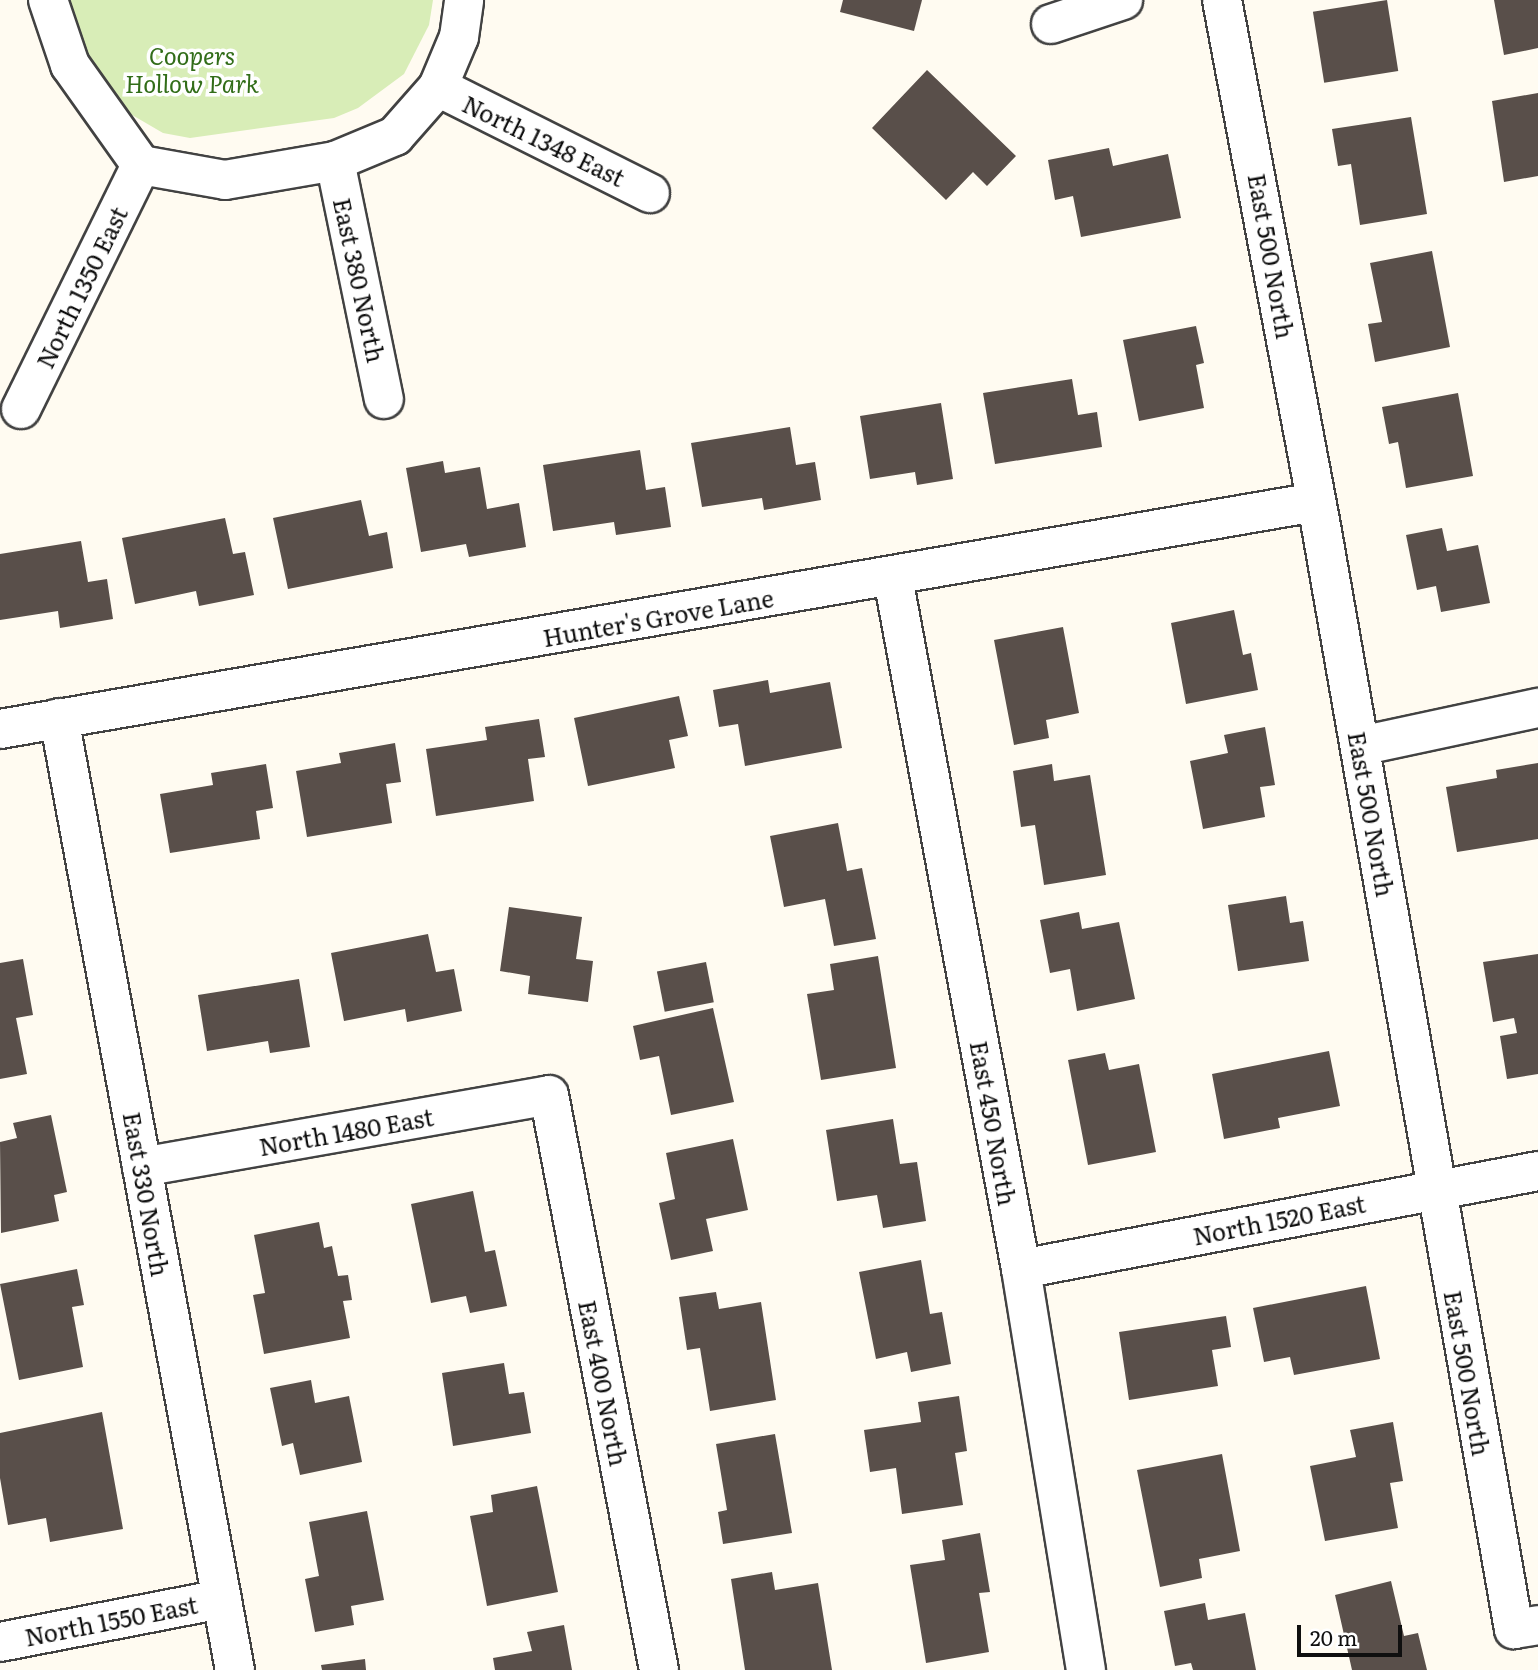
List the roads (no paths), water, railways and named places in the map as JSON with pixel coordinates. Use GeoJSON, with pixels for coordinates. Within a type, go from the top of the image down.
{"type":"FeatureCollection","features":[{"type":"Feature","properties":{"kind":"street"},"geometry":{"type":"LineString","coordinates":[[48,0],[70,65],[141,165],[225,180],[335,161],[395,136],[438,87],[459,37],[464,0]]}},
{"type":"Feature","properties":{"kind":"street"},"geometry":{"type":"LineString","coordinates":[[1051,24],[1123,0]]}},
{"type":"Feature","properties":{"kind":"street","name":"East 500 North"},"geometry":{"type":"LineString","coordinates":[[1222,0],[1360,746],[1435,1190],[1526,1627]]}},
{"type":"Feature","properties":{"kind":"street","name":"North 1348 East"},"geometry":{"type":"LineString","coordinates":[[438,87],[650,193]]}},
{"type":"Feature","properties":{"kind":"street","name":"East 380 North"},"geometry":{"type":"LineString","coordinates":[[335,161],[384,399]]}},
{"type":"Feature","properties":{"kind":"street","name":"North 1350 East"},"geometry":{"type":"LineString","coordinates":[[21,409],[141,165]]}},
{"type":"Feature","properties":{"kind":"street","name":"Hunter's Grove Lane"},"geometry":{"type":"LineString","coordinates":[[0,729],[893,578],[1316,502]]}},
{"type":"Feature","properties":{"kind":"street","name":"East 450 North"},"geometry":{"type":"LineString","coordinates":[[893,578],[1021,1269],[1086,1670]]}},
{"type":"Feature","properties":{"kind":"street"},"geometry":{"type":"LineString","coordinates":[[1360,746],[1538,708]]}},
{"type":"Feature","properties":{"kind":"street","name":"East 330 North"},"geometry":{"type":"LineString","coordinates":[[59,718],[234,1670]]}},
{"type":"Feature","properties":{"kind":"street","name":"North 1480 East"},"geometry":{"type":"LineString","coordinates":[[142,1167],[550,1095]]}},
{"type":"Feature","properties":{"kind":"street","name":"East 400 North"},"geometry":{"type":"LineString","coordinates":[[550,1095],[659,1670]]}},
{"type":"Feature","properties":{"kind":"street","name":"North 1520 East"},"geometry":{"type":"LineString","coordinates":[[1021,1269],[1538,1171]]}},
{"type":"Feature","properties":{"kind":"street","name":"North 1550 East"},"geometry":{"type":"LineString","coordinates":[[0,1642],[222,1598]]}},
{"type":"Feature","properties":{"kind":"park label","name":"Coopers Hollow Park"},"geometry":{"type":"Point","coordinates":[192,69]}}]}
